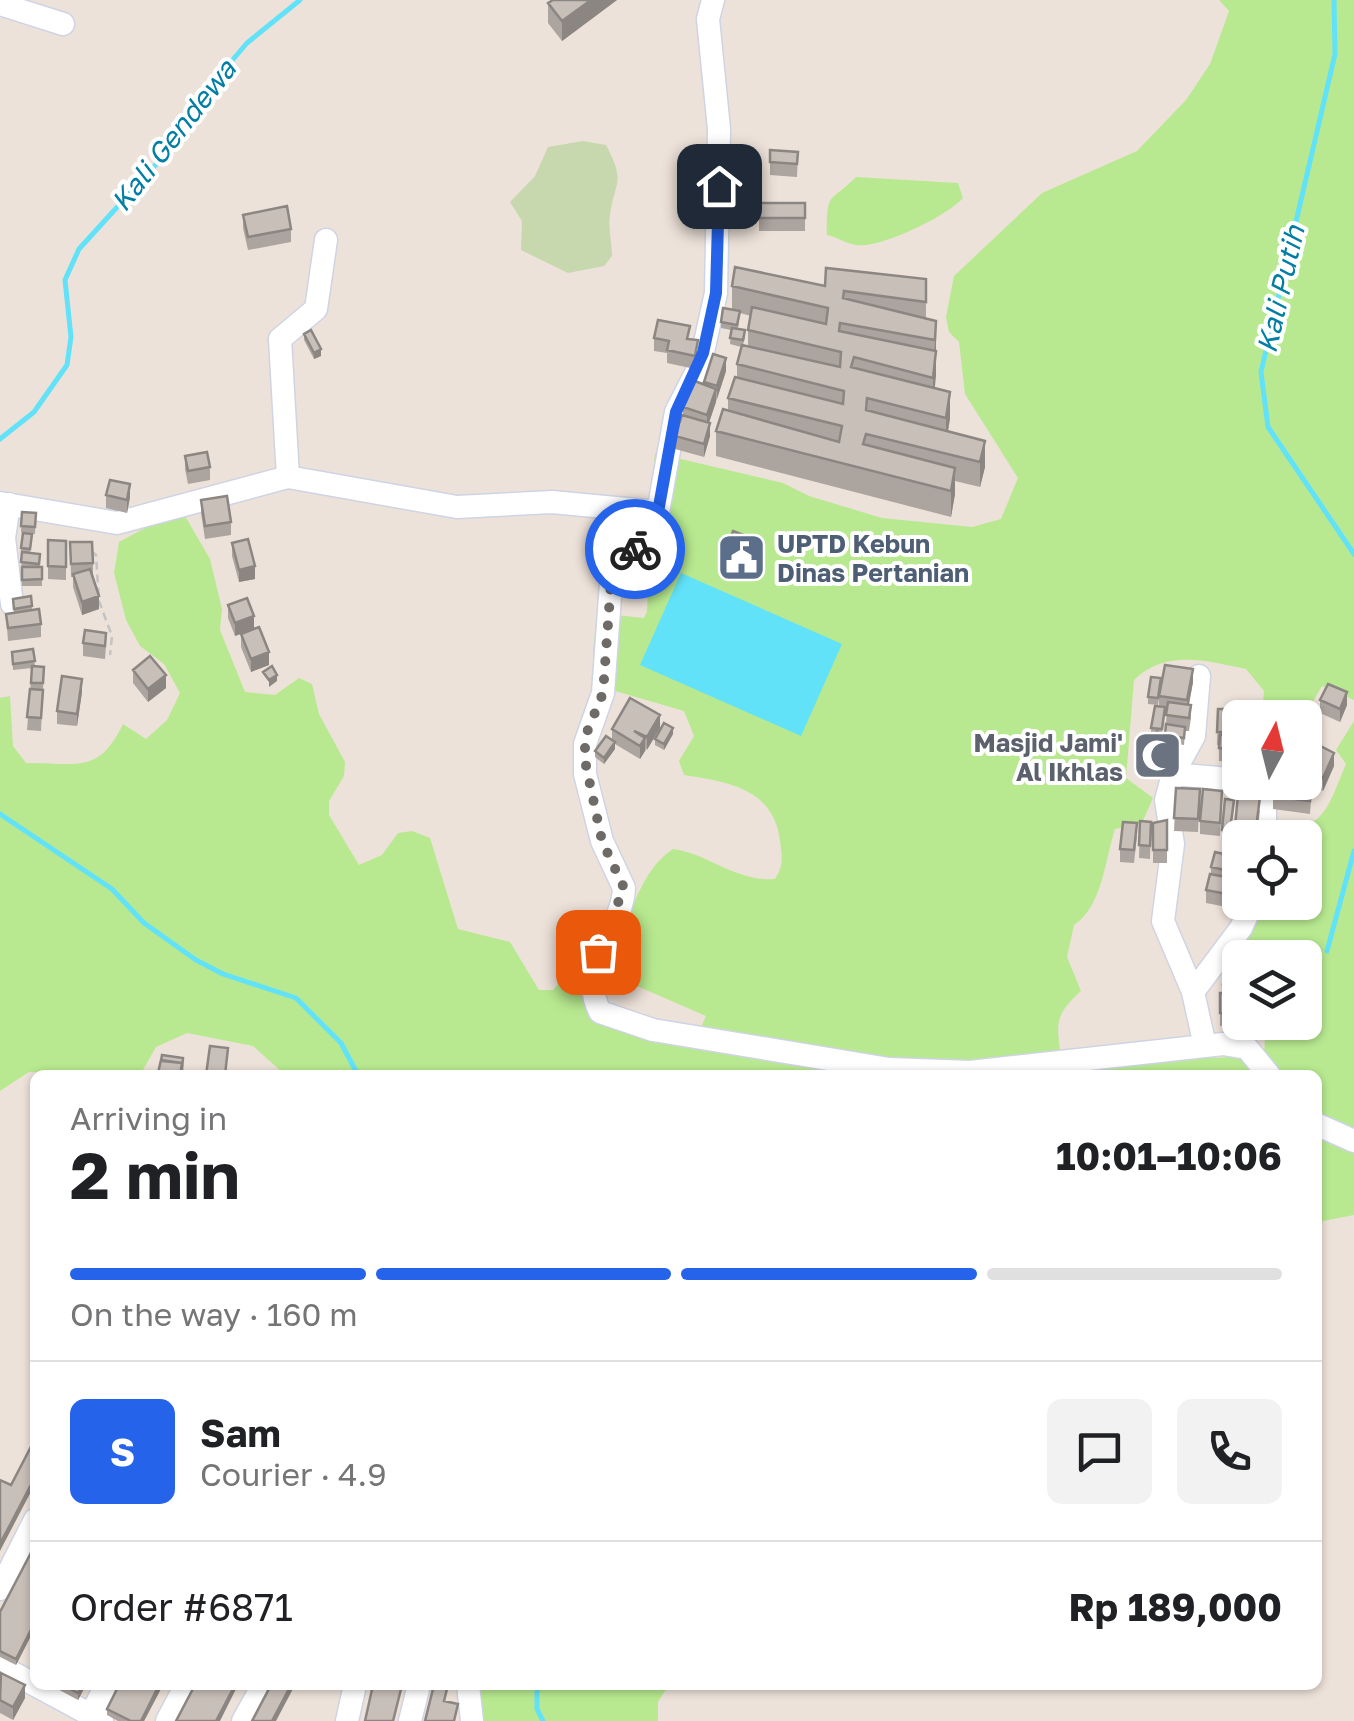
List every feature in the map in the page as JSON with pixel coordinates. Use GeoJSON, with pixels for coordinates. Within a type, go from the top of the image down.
{"type":"FeatureCollection","features":[{"type":"Feature","properties":{"kind":"street"},"geometry":{"type":"LineString","coordinates":[[712,0],[708,20],[719,128],[716,293],[700,365],[676,412],[653,526],[611,582],[603,693],[587,732],[585,774],[602,841],[624,880],[624,894],[598,952],[594,976],[596,1003],[611,1018],[770,1053],[916,1070]]}},
{"type":"Feature","properties":{"kind":"street"},"geometry":{"type":"LineString","coordinates":[[0,4],[62,24]]}},
{"type":"Feature","properties":{"kind":"street"},"geometry":{"type":"LineString","coordinates":[[288,477],[280,339],[282,332],[316,309],[326,240]]}},
{"type":"Feature","properties":{"kind":"street"},"geometry":{"type":"LineString","coordinates":[[12,604],[4,504],[118,523],[288,477],[457,507],[552,502],[658,512]]}},
{"type":"Feature","properties":{"kind":"street"},"geometry":{"type":"LineString","coordinates":[[1200,676],[1194,736],[1173,774],[1166,800],[1173,844],[1164,921],[1192,992],[1205,1046]]}},
{"type":"Feature","properties":{"kind":"street"},"geometry":{"type":"LineString","coordinates":[[1173,774],[1222,778]]}},
{"type":"Feature","properties":{"kind":"street"},"geometry":{"type":"LineString","coordinates":[[1192,992],[1244,920]]}},
{"type":"Feature","properties":{"kind":"street"},"geometry":{"type":"LineString","coordinates":[[988,1070],[1205,1046],[1247,1048],[1265,1070]]}},
{"type":"Feature","properties":{"kind":"street"},"geometry":{"type":"LineString","coordinates":[[1322,1128],[1354,1141]]}},
{"type":"Feature","properties":{"kind":"street"},"geometry":{"type":"LineString","coordinates":[[0,1589],[30,1530]]}},
{"type":"Feature","properties":{"kind":"street"},"geometry":{"type":"LineString","coordinates":[[0,1666],[30,1674]]}},
{"type":"Feature","properties":{"kind":"street"},"geometry":{"type":"LineString","coordinates":[[55,1690],[97,1718],[105,1690]]}},
{"type":"Feature","properties":{"kind":"street"},"geometry":{"type":"LineString","coordinates":[[167,1721],[183,1690]]}},
{"type":"Feature","properties":{"kind":"street"},"geometry":{"type":"LineString","coordinates":[[244,1721],[260,1690]]}},
{"type":"Feature","properties":{"kind":"street"},"geometry":{"type":"LineString","coordinates":[[347,1721],[354,1690]]}},
{"type":"Feature","properties":{"kind":"street"},"geometry":{"type":"LineString","coordinates":[[410,1721],[418,1690]]}},
{"type":"Feature","properties":{"kind":"street"},"geometry":{"type":"LineString","coordinates":[[469,1690],[472,1721]]}},
{"type":"Feature","properties":{"kind":"path"},"geometry":{"type":"LineString","coordinates":[[76,519],[84,545],[96,555],[99,600],[112,636],[110,655]]}},
{"type":"Feature","properties":{"kind":"green space"},"geometry":{"type":"Polygon","coordinates":[[[1219,0],[1354,0],[1354,700],[1322,686],[1314,700],[1263,700],[1264,691],[1246,669],[1201,661],[1160,664],[1134,680],[1126,778],[1153,798],[1142,823],[1115,829],[1097,895],[1074,925],[1067,957],[1081,991],[1059,1020],[1059,1045],[1061,1057],[1143,1047],[1217,1058],[1264,1054],[1265,1040],[1322,1040],[1322,940],[1247,940],[1254,920],[1322,920],[1322,820],[1316,820],[1335,791],[1346,764],[1336,750],[1354,721],[1354,1215],[1322,1221],[1322,1070],[280,1070],[253,1046],[187,1033],[156,1047],[143,1070],[30,1070],[0,1091],[0,698],[10,696],[13,746],[26,763],[72,764],[95,759],[104,752],[123,724],[146,739],[167,720],[180,693],[164,664],[140,646],[126,620],[114,573],[119,542],[158,521],[185,516],[210,559],[222,609],[220,630],[245,692],[275,695],[299,678],[312,684],[319,714],[345,762],[344,776],[329,801],[329,815],[359,865],[382,855],[398,833],[412,831],[430,838],[458,929],[510,942],[539,990],[553,990],[572,968],[581,971],[574,965],[587,954],[613,947],[645,881],[673,849],[761,879],[775,879],[781,865],[776,823],[769,809],[732,785],[684,775],[679,761],[694,736],[684,711],[598,686],[593,651],[597,613],[644,618],[647,611],[649,562],[617,556],[648,521],[655,453],[783,483],[809,496],[882,518],[972,527],[1001,519],[1018,478],[965,394],[959,342],[949,332],[946,317],[954,276],[1042,193],[1137,151],[1186,100],[1210,64],[1229,11],[1219,0]],[[616,977],[589,994],[692,1048],[706,1016],[616,977]]]}},
{"type":"Feature","properties":{"kind":"green space"},"geometry":{"type":"Polygon","coordinates":[[[583,141],[606,145],[616,167],[610,220],[612,256],[604,266],[568,273],[521,250],[522,221],[510,202],[535,176],[548,147],[583,141]]]}},
{"type":"Feature","properties":{"kind":"green space"},"geometry":{"type":"Polygon","coordinates":[[[856,177],[958,183],[963,198],[913,230],[881,242],[853,244],[827,235],[827,221],[831,199],[856,177]]]}},
{"type":"Feature","properties":{"kind":"green space"},"geometry":{"type":"Polygon","coordinates":[[[477,1690],[666,1690],[658,1702],[658,1721],[480,1721],[477,1690]]]}},
{"type":"Feature","properties":{"kind":"water"},"geometry":{"type":"Polygon","coordinates":[[[681,573],[842,644],[801,736],[640,665],[681,573]]]}},
{"type":"Feature","properties":{"kind":"building"},"geometry":{"type":"Polygon","coordinates":[[[591,0],[562,21],[548,3],[591,0]]]}},
{"type":"Feature","properties":{"kind":"building"},"geometry":{"type":"Polygon","coordinates":[[[770,150],[798,152],[797,164],[770,162],[770,150]]]}},
{"type":"Feature","properties":{"kind":"building"},"geometry":{"type":"Polygon","coordinates":[[[759,203],[805,203],[805,218],[759,218],[759,203]]]}},
{"type":"Feature","properties":{"kind":"building"},"geometry":{"type":"Polygon","coordinates":[[[287,206],[291,229],[248,237],[243,215],[287,206]]]}},
{"type":"Feature","properties":{"kind":"building"},"geometry":{"type":"Polygon","coordinates":[[[735,267],[825,286],[826,268],[926,279],[926,302],[844,291],[843,298],[936,321],[935,340],[840,323],[839,331],[936,351],[933,378],[854,357],[851,367],[950,392],[946,418],[867,398],[866,410],[985,441],[980,462],[866,434],[863,444],[955,468],[951,491],[716,431],[723,409],[839,442],[842,426],[728,398],[735,377],[843,404],[844,391],[737,364],[742,345],[840,367],[841,352],[748,330],[752,307],[826,324],[828,308],[732,286],[735,267]]]}},
{"type":"Feature","properties":{"kind":"building"},"geometry":{"type":"Polygon","coordinates":[[[723,308],[740,311],[737,325],[721,322],[723,308]]]}},
{"type":"Feature","properties":{"kind":"building"},"geometry":{"type":"Polygon","coordinates":[[[658,320],[690,326],[687,339],[698,340],[695,356],[667,350],[669,341],[654,338],[658,320]]]}},
{"type":"Feature","properties":{"kind":"building"},"geometry":{"type":"Polygon","coordinates":[[[732,328],[745,330],[743,340],[730,338],[732,328]]]}},
{"type":"Feature","properties":{"kind":"building"},"geometry":{"type":"Polygon","coordinates":[[[311,330],[321,349],[314,353],[304,334],[311,330]]]}},
{"type":"Feature","properties":{"kind":"building"},"geometry":{"type":"Polygon","coordinates":[[[713,354],[726,358],[717,386],[704,382],[713,354]]]}},
{"type":"Feature","properties":{"kind":"building"},"geometry":{"type":"Polygon","coordinates":[[[692,380],[716,389],[707,415],[683,407],[692,380]]]}},
{"type":"Feature","properties":{"kind":"building"},"geometry":{"type":"Polygon","coordinates":[[[682,415],[710,423],[704,444],[675,436],[682,415]]]}},
{"type":"Feature","properties":{"kind":"building"},"geometry":{"type":"Polygon","coordinates":[[[207,452],[210,467],[188,471],[185,456],[207,452]]]}},
{"type":"Feature","properties":{"kind":"building"},"geometry":{"type":"Polygon","coordinates":[[[110,480],[130,484],[127,500],[106,495],[110,480]]]}},
{"type":"Feature","properties":{"kind":"building"},"geometry":{"type":"Polygon","coordinates":[[[227,496],[231,522],[205,526],[201,500],[227,496]]]}},
{"type":"Feature","properties":{"kind":"building"},"geometry":{"type":"Polygon","coordinates":[[[22,512],[36,513],[35,527],[21,526],[22,512]]]}},
{"type":"Feature","properties":{"kind":"building","name":"UPTD Kebun Dinas Pertanian"},"geometry":{"type":"Polygon","coordinates":[[[733,531],[762,542],[752,569],[723,558],[733,531]]]}},
{"type":"Feature","properties":{"kind":"building"},"geometry":{"type":"Polygon","coordinates":[[[23,533],[32,534],[30,549],[21,548],[23,533]]]}},
{"type":"Feature","properties":{"kind":"building"},"geometry":{"type":"Polygon","coordinates":[[[248,539],[255,566],[239,570],[232,543],[248,539]]]}},
{"type":"Feature","properties":{"kind":"building"},"geometry":{"type":"Polygon","coordinates":[[[48,540],[66,541],[66,567],[48,566],[48,540]]]}},
{"type":"Feature","properties":{"kind":"building"},"geometry":{"type":"Polygon","coordinates":[[[70,542],[92,542],[93,563],[71,564],[70,542]]]}},
{"type":"Feature","properties":{"kind":"building"},"geometry":{"type":"Polygon","coordinates":[[[22,552],[40,554],[39,564],[21,562],[22,552]]]}},
{"type":"Feature","properties":{"kind":"building"},"geometry":{"type":"Polygon","coordinates":[[[22,567],[42,567],[42,579],[22,580],[22,567]]]}},
{"type":"Feature","properties":{"kind":"building"},"geometry":{"type":"Polygon","coordinates":[[[90,569],[99,596],[82,602],[73,574],[90,569]]]}},
{"type":"Feature","properties":{"kind":"building"},"geometry":{"type":"Polygon","coordinates":[[[31,596],[32,606],[14,609],[13,599],[31,596]]]}},
{"type":"Feature","properties":{"kind":"building"},"geometry":{"type":"Polygon","coordinates":[[[247,598],[254,616],[235,623],[228,605],[247,598]]]}},
{"type":"Feature","properties":{"kind":"building"},"geometry":{"type":"Polygon","coordinates":[[[39,609],[41,624],[8,628],[6,614],[39,609]]]}},
{"type":"Feature","properties":{"kind":"building"},"geometry":{"type":"Polygon","coordinates":[[[259,627],[269,652],[251,659],[241,634],[259,627]]]}},
{"type":"Feature","properties":{"kind":"building"},"geometry":{"type":"Polygon","coordinates":[[[85,630],[106,633],[105,646],[83,643],[85,630]]]}},
{"type":"Feature","properties":{"kind":"building"},"geometry":{"type":"Polygon","coordinates":[[[33,649],[35,661],[13,664],[12,652],[33,649]]]}},
{"type":"Feature","properties":{"kind":"building"},"geometry":{"type":"Polygon","coordinates":[[[150,656],[166,675],[148,689],[133,670],[150,656]]]}},
{"type":"Feature","properties":{"kind":"building"},"geometry":{"type":"Polygon","coordinates":[[[1165,665],[1193,669],[1187,700],[1159,696],[1165,665]]]}},
{"type":"Feature","properties":{"kind":"building"},"geometry":{"type":"Polygon","coordinates":[[[32,666],[44,667],[43,683],[31,683],[32,666]]]}},
{"type":"Feature","properties":{"kind":"building"},"geometry":{"type":"Polygon","coordinates":[[[272,666],[277,675],[269,680],[263,672],[272,666]]]}},
{"type":"Feature","properties":{"kind":"building"},"geometry":{"type":"Polygon","coordinates":[[[62,676],[82,679],[77,714],[57,711],[62,676]]]}},
{"type":"Feature","properties":{"kind":"building"},"geometry":{"type":"Polygon","coordinates":[[[1151,677],[1161,678],[1158,698],[1148,697],[1151,677]]]}},
{"type":"Feature","properties":{"kind":"building"},"geometry":{"type":"Polygon","coordinates":[[[1328,684],[1347,692],[1340,709],[1320,700],[1328,684]]]}},
{"type":"Feature","properties":{"kind":"building"},"geometry":{"type":"Polygon","coordinates":[[[30,689],[43,690],[41,718],[27,717],[30,689]]]}},
{"type":"Feature","properties":{"kind":"building"},"geometry":{"type":"Polygon","coordinates":[[[630,698],[660,715],[647,737],[634,731],[645,738],[640,746],[612,729],[630,698]]]}},
{"type":"Feature","properties":{"kind":"building"},"geometry":{"type":"Polygon","coordinates":[[[1168,702],[1191,705],[1189,718],[1166,715],[1168,702]]]}},
{"type":"Feature","properties":{"kind":"building"},"geometry":{"type":"Polygon","coordinates":[[[1155,706],[1165,707],[1162,729],[1151,728],[1155,706]]]}},
{"type":"Feature","properties":{"kind":"building"},"geometry":{"type":"Polygon","coordinates":[[[1218,709],[1222,709],[1222,732],[1217,732],[1218,709]]]}},
{"type":"Feature","properties":{"kind":"building"},"geometry":{"type":"Polygon","coordinates":[[[664,723],[673,728],[664,744],[655,739],[664,723]]]}},
{"type":"Feature","properties":{"kind":"building"},"geometry":{"type":"Polygon","coordinates":[[[1166,724],[1185,727],[1184,738],[1165,735],[1166,724]]]}},
{"type":"Feature","properties":{"kind":"building","name":"Masjid Jami' Al Ikhlas"},"geometry":{"type":"Polygon","coordinates":[[[1157,731],[1177,746],[1160,768],[1140,752],[1157,731]]]}},
{"type":"Feature","properties":{"kind":"building"},"geometry":{"type":"Polygon","coordinates":[[[606,736],[615,742],[604,758],[595,751],[606,736]]]}},
{"type":"Feature","properties":{"kind":"building"},"geometry":{"type":"Polygon","coordinates":[[[1322,747],[1334,753],[1322,778],[1322,747]]]}},
{"type":"Feature","properties":{"kind":"building"},"geometry":{"type":"Polygon","coordinates":[[[1176,788],[1200,789],[1198,819],[1174,818],[1176,788]]]}},
{"type":"Feature","properties":{"kind":"building"},"geometry":{"type":"Polygon","coordinates":[[[1203,789],[1222,791],[1220,823],[1200,821],[1203,789]]]}},
{"type":"Feature","properties":{"kind":"building"},"geometry":{"type":"Polygon","coordinates":[[[1225,800],[1234,800],[1231,820],[1223,820],[1225,800]]]}},
{"type":"Feature","properties":{"kind":"building"},"geometry":{"type":"Polygon","coordinates":[[[1238,800],[1260,800],[1257,820],[1236,820],[1238,800]]]}},
{"type":"Feature","properties":{"kind":"building"},"geometry":{"type":"Polygon","coordinates":[[[1167,820],[1167,850],[1153,850],[1153,823],[1167,820]]]}},
{"type":"Feature","properties":{"kind":"building"},"geometry":{"type":"Polygon","coordinates":[[[1140,821],[1151,822],[1150,846],[1139,845],[1140,821]]]}},
{"type":"Feature","properties":{"kind":"building"},"geometry":{"type":"Polygon","coordinates":[[[1123,822],[1137,823],[1134,850],[1120,849],[1123,822]]]}},
{"type":"Feature","properties":{"kind":"building"},"geometry":{"type":"Polygon","coordinates":[[[1215,852],[1222,854],[1222,869],[1211,867],[1215,852]]]}},
{"type":"Feature","properties":{"kind":"building"},"geometry":{"type":"Polygon","coordinates":[[[1210,874],[1222,876],[1222,893],[1206,890],[1210,874]]]}},
{"type":"Feature","properties":{"kind":"building"},"geometry":{"type":"Polygon","coordinates":[[[210,1046],[228,1048],[226,1070],[207,1070],[210,1046]]]}},
{"type":"Feature","properties":{"kind":"building"},"geometry":{"type":"Polygon","coordinates":[[[162,1055],[183,1058],[182,1070],[182,1063],[161,1061],[162,1055]]]}},
{"type":"Feature","properties":{"kind":"building"},"geometry":{"type":"Polygon","coordinates":[[[161,1060],[182,1063],[181,1070],[159,1070],[161,1060]]]}},
{"type":"Feature","properties":{"kind":"building"},"geometry":{"type":"Polygon","coordinates":[[[30,1449],[30,1487],[0,1544],[0,1480],[11,1485],[30,1449]]]}},
{"type":"Feature","properties":{"kind":"building"},"geometry":{"type":"Polygon","coordinates":[[[30,1555],[30,1632],[16,1659],[0,1651],[0,1612],[30,1555]]]}},
{"type":"Feature","properties":{"kind":"building"},"geometry":{"type":"Polygon","coordinates":[[[1,1673],[25,1685],[13,1707],[0,1700],[1,1673]]]}},
{"type":"Feature","properties":{"kind":"building"},"geometry":{"type":"Polygon","coordinates":[[[116,1690],[156,1690],[141,1721],[131,1721],[107,1709],[116,1690]]]}},
{"type":"Feature","properties":{"kind":"building"},"geometry":{"type":"Polygon","coordinates":[[[192,1690],[232,1690],[216,1721],[176,1721],[192,1690]]]}},
{"type":"Feature","properties":{"kind":"building"},"geometry":{"type":"Polygon","coordinates":[[[268,1690],[288,1690],[272,1721],[252,1721],[268,1690]]]}},
{"type":"Feature","properties":{"kind":"building"},"geometry":{"type":"Polygon","coordinates":[[[372,1690],[401,1690],[393,1721],[365,1721],[372,1690]]]}},
{"type":"Feature","properties":{"kind":"building"},"geometry":{"type":"Polygon","coordinates":[[[433,1690],[447,1690],[444,1701],[458,1704],[454,1721],[425,1721],[433,1690]]]}},
{"type":"Feature","properties":{"kind":"waterway","name":"Kali Gendewa"},"geometry":{"type":"LineString","coordinates":[[0,439],[34,412],[67,365],[71,337],[65,280],[79,249],[160,160],[190,110],[247,43],[300,0]]}},
{"type":"Feature","properties":{"kind":"waterway","name":"Kali Putih"},"geometry":{"type":"LineString","coordinates":[[1334,0],[1335,54],[1261,372],[1268,427],[1354,554]]}},
{"type":"Feature","properties":{"kind":"waterway"},"geometry":{"type":"LineString","coordinates":[[0,814],[112,889],[144,923],[196,960],[223,974],[296,998],[341,1043],[355,1070]]}},
{"type":"Feature","properties":{"kind":"waterway","name":"Kali Putih"},"geometry":{"type":"LineString","coordinates":[[1327,951],[1354,851]]}},
{"type":"Feature","properties":{"kind":"waterway"},"geometry":{"type":"LineString","coordinates":[[537,1690],[537,1709],[543,1721]]}},
{"type":"Feature","properties":{"kind":"way so far"},"geometry":{"type":"LineString","coordinates":[[598,952],[622,903],[624,880],[602,841],[585,774],[585,744],[603,693],[611,582],[635,549]]}},
{"type":"Feature","properties":{"kind":"place","name":"UPTD Kebun Dinas Pertanian"},"geometry":{"type":"Point","coordinates":[742,557]}},
{"type":"Feature","properties":{"kind":"place","name":"Masjid Jami' Al Ikhlas"},"geometry":{"type":"Point","coordinates":[1158,756]}},
{"type":"Feature","properties":{"kind":"route"},"geometry":{"type":"LineString","coordinates":[[635,549],[653,526],[658,512],[676,412],[703,353],[716,293],[719,186]]}}]}
